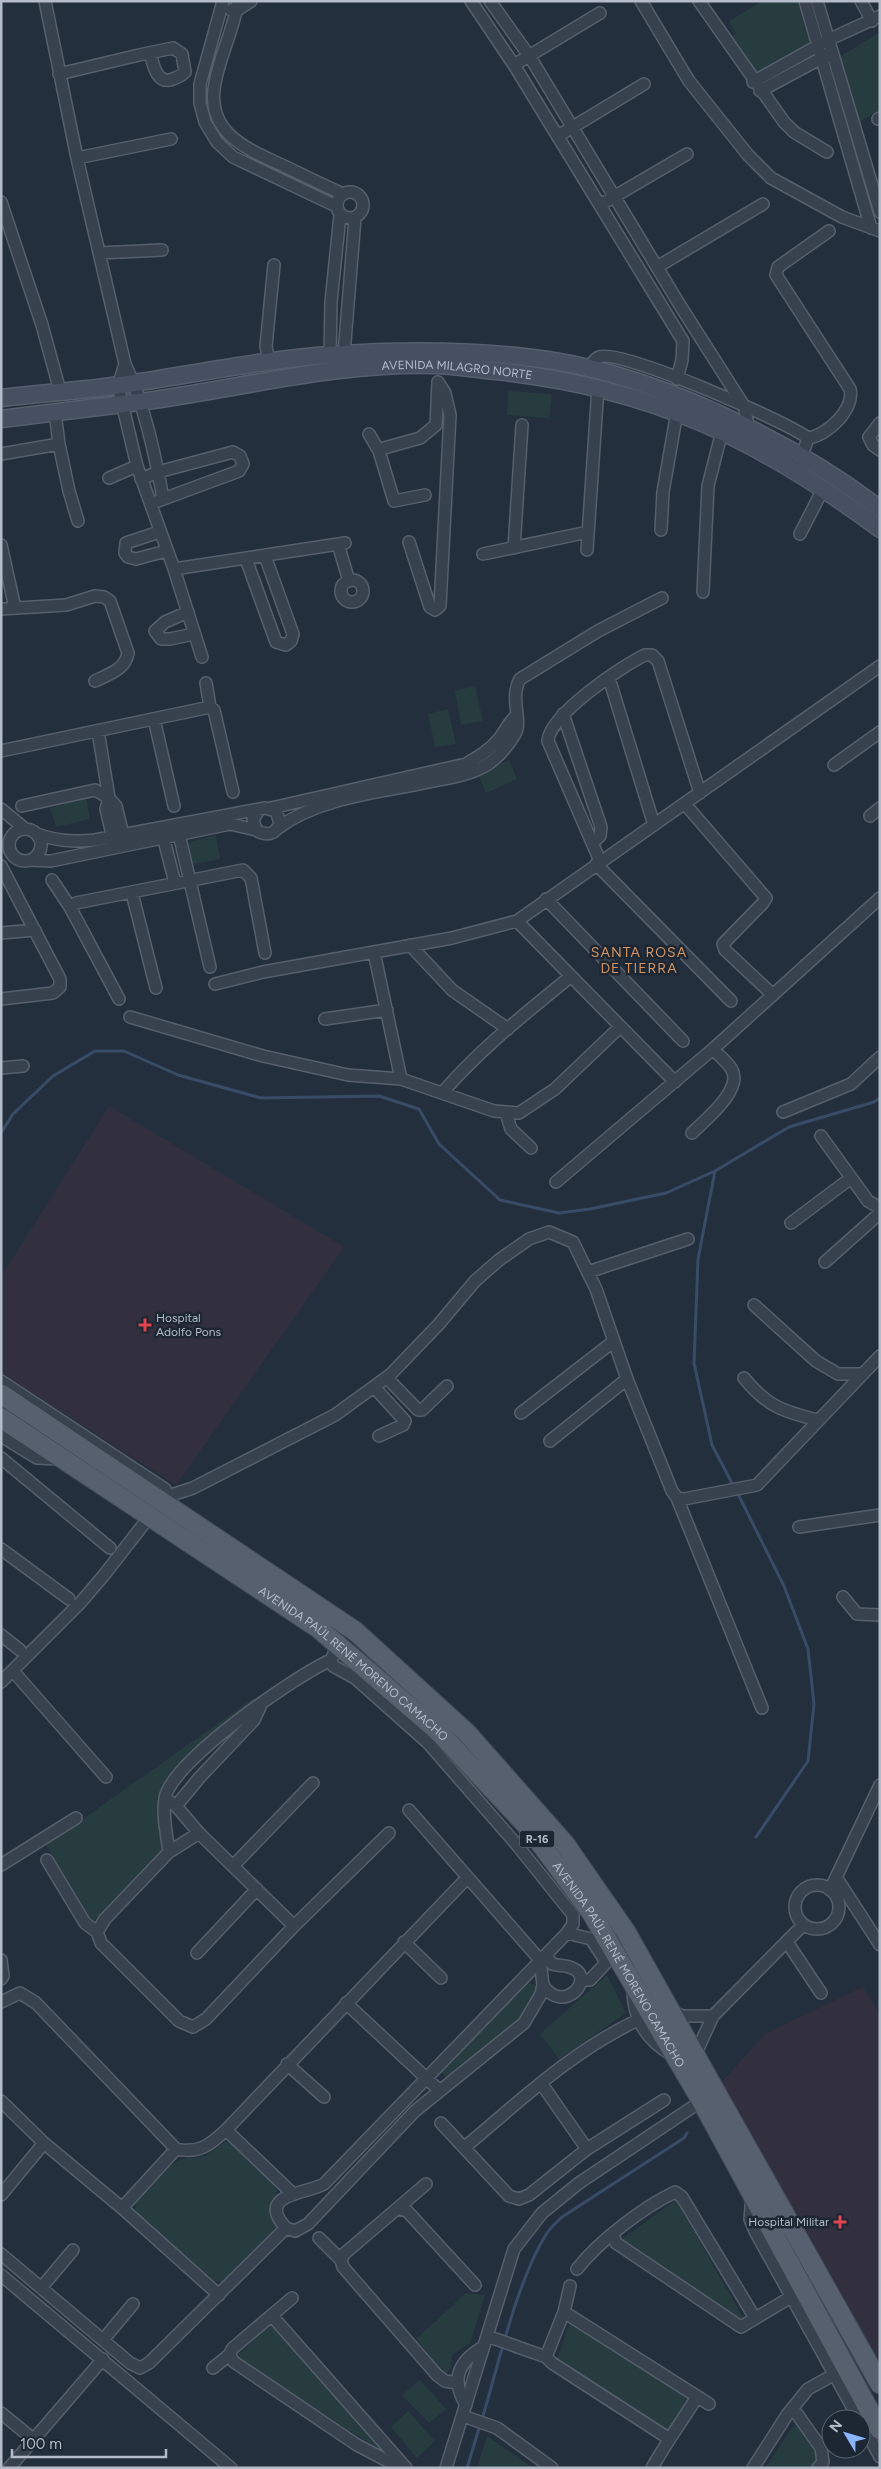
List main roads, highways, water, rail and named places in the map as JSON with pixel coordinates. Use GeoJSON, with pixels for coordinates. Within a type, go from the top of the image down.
{"type":"FeatureCollection","features":[{"type":"Feature","properties":{"kind":"main road","name":"AVENIDA MILAGRO NORTE"},"geometry":{"type":"LineString","coordinates":[[1,398],[126,384],[337,354],[468,352],[535,358],[590,369],[688,401],[749,430],[797,462],[823,489],[880,529]]}},
{"type":"Feature","properties":{"kind":"main road","name":"AVENIDA MILAGRO NORTE"},"geometry":{"type":"LineString","coordinates":[[1,420],[139,402],[312,372],[437,365],[530,375],[598,387],[677,412],[797,462],[856,492],[880,509]]}},
{"type":"Feature","properties":{"kind":"main road"},"geometry":{"type":"LineString","coordinates":[[856,492],[880,503]]}},
{"type":"Feature","properties":{"kind":"main road","name":"AVENIDA PAÚL RENÉ MORENO CAMACHO"},"geometry":{"type":"LineString","coordinates":[[1,1394],[355,1631],[439,1731],[529,1828],[591,1912],[598,1937],[633,1984],[676,2057],[709,2096],[880,2384]]}},
{"type":"Feature","properties":{"kind":"main road","name":"AVENIDA PAÚL RENÉ MORENO CAMACHO"},"geometry":{"type":"LineString","coordinates":[[1,1418],[318,1628],[334,1652],[439,1731],[467,1733],[565,1844],[626,1932],[696,2053],[709,2096],[752,2194],[880,2430]]}},
{"type":"Feature","properties":{"kind":"waterway"},"geometry":{"type":"LineString","coordinates":[[1,1133],[13,1114],[53,1076],[95,1051],[124,1051],[178,1075],[261,1098],[379,1096],[419,1109],[439,1144],[500,1200],[559,1213],[590,1209],[666,1193],[715,1171],[789,1127],[874,1102],[880,1098]]}},
{"type":"Feature","properties":{"kind":"waterway"},"geometry":{"type":"LineString","coordinates":[[715,1171],[698,1259],[694,1363],[712,1445],[734,1487]]}},
{"type":"Feature","properties":{"kind":"waterway"},"geometry":{"type":"LineString","coordinates":[[737,1492],[784,1586],[808,1649],[814,1704],[808,1761],[756,1837]]}},
{"type":"Feature","properties":{"kind":"waterway"},"geometry":{"type":"LineString","coordinates":[[482,2419],[517,2299],[526,2275],[547,2233],[562,2217],[684,2138],[687,2133]]}},
{"type":"Feature","properties":{"kind":"waterway"},"geometry":{"type":"LineString","coordinates":[[467,2468],[480,2425]]}},
{"type":"Feature","properties":{"kind":"place","name":"Hospital Adolfo Pons"},"geometry":{"type":"Point","coordinates":[145,1325]}},
{"type":"Feature","properties":{"kind":"place","name":"Hospital Militar"},"geometry":{"type":"Point","coordinates":[840,2222]}},
{"type":"Feature","properties":{"kind":"district","name":"SANTA ROSA DE TIERRA"},"geometry":{"type":"Point","coordinates":[639,960]}}]}
